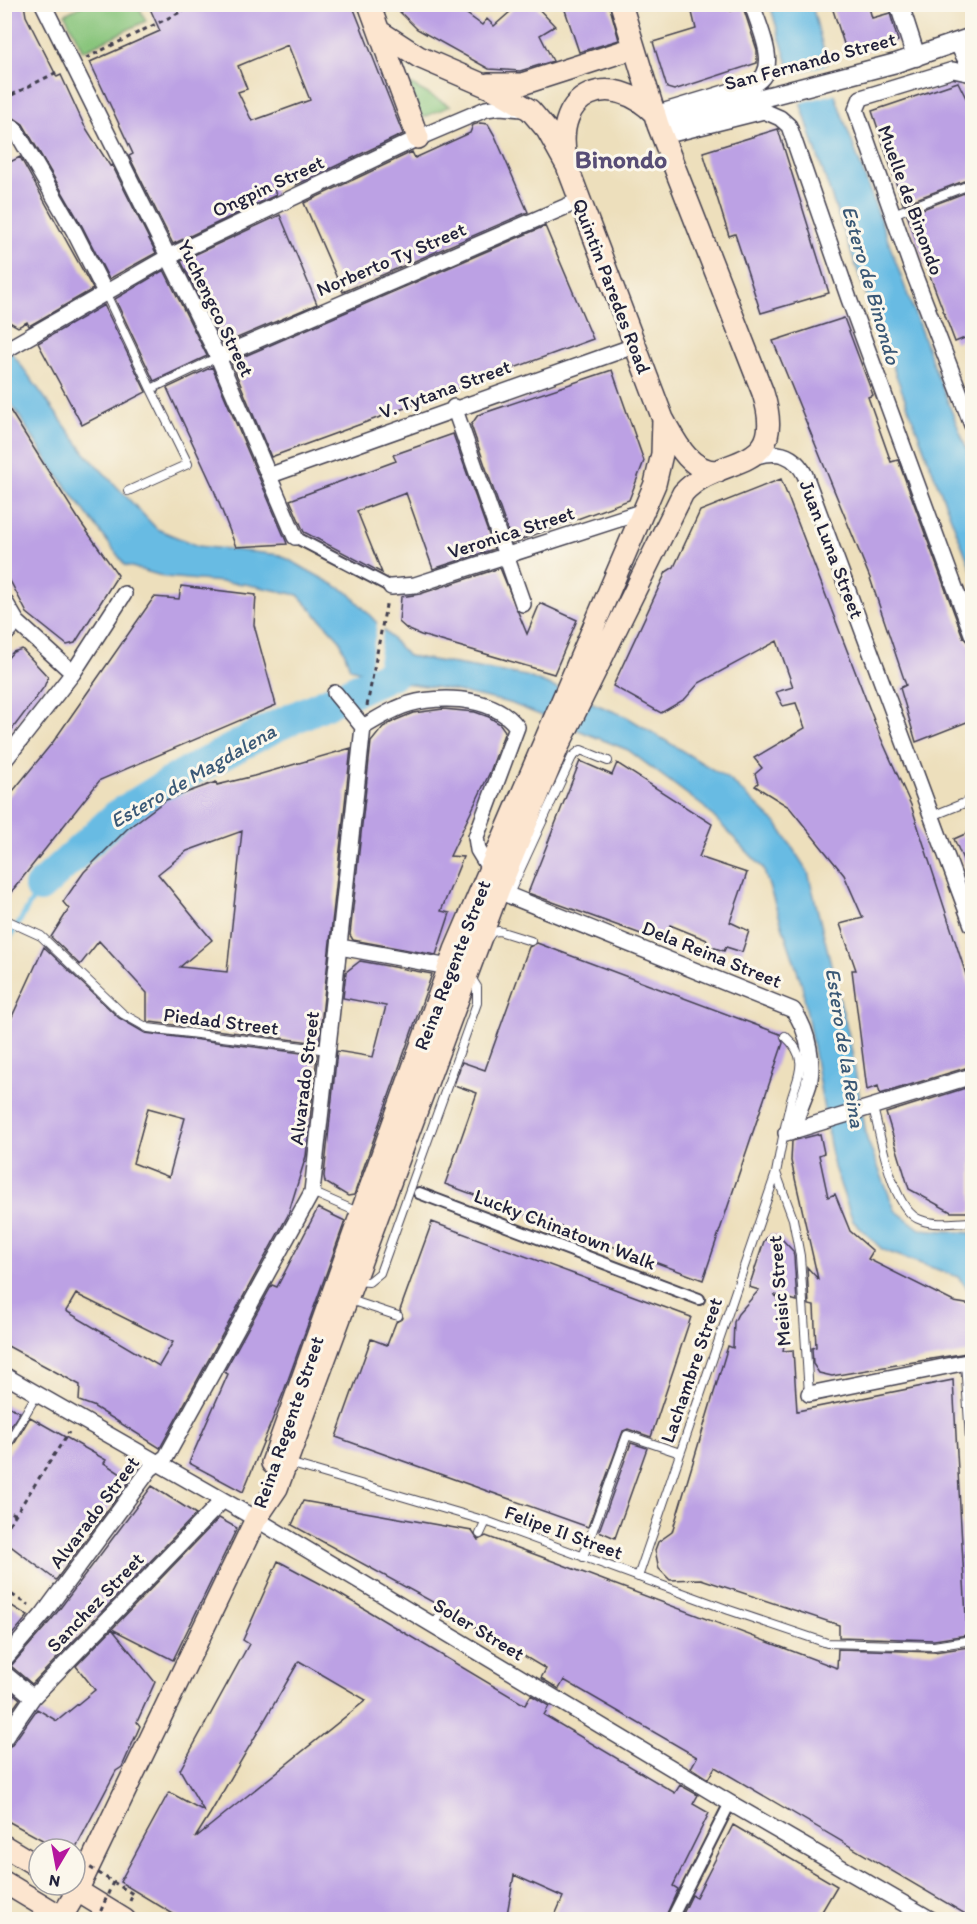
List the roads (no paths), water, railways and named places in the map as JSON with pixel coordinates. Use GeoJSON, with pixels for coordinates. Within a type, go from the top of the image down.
{"type":"FeatureCollection","features":[{"type":"Feature","properties":{"kind":"main road"},"geometry":{"type":"LineString","coordinates":[[369,4],[418,138]]}},
{"type":"Feature","properties":{"kind":"main road"},"geometry":{"type":"LineString","coordinates":[[621,4],[656,119],[766,406],[766,436],[756,456],[718,471]]}},
{"type":"Feature","properties":{"kind":"main road","name":"Quintin Paredes Road"},"geometry":{"type":"LineString","coordinates":[[379,31],[419,57],[500,92],[530,110],[547,130],[567,166],[663,419],[681,449],[691,460],[704,468],[718,471]]}},
{"type":"Feature","properties":{"kind":"main road"},"geometry":{"type":"LineString","coordinates":[[478,83],[522,84],[634,48]]}},
{"type":"Feature","properties":{"kind":"main road"},"geometry":{"type":"LineString","coordinates":[[567,166],[564,146],[566,120],[580,98],[598,92],[618,93],[633,98],[656,119]]}},
{"type":"Feature","properties":{"kind":"main road","name":"Reina Regente Street"},"geometry":{"type":"LineString","coordinates":[[87,1860],[256,1519],[277,1488],[287,1463],[348,1285],[461,973],[489,868],[574,693],[644,511],[661,461],[663,419]]}},
{"type":"Feature","properties":{"kind":"main road","name":"Reina Regente Street"},"geometry":{"type":"LineString","coordinates":[[574,693],[683,493],[695,482],[718,471]]}},
{"type":"Feature","properties":{"kind":"main road","name":"Reina Regente Street"},"geometry":{"type":"LineString","coordinates":[[256,1519],[263,1487],[348,1285],[362,1213],[461,973],[503,893],[551,744]]}},
{"type":"Feature","properties":{"kind":"main road"},"geometry":{"type":"LineString","coordinates":[[4,1846],[27,1860]]}},
{"type":"Feature","properties":{"kind":"main road"},"geometry":{"type":"LineString","coordinates":[[4,1882],[63,1919]]}},
{"type":"Feature","properties":{"kind":"main road","name":"Reina Regente Street"},"geometry":{"type":"LineString","coordinates":[[63,1919],[70,1897]]}},
{"type":"Feature","properties":{"kind":"main road"},"geometry":{"type":"LineString","coordinates":[[87,1897],[125,1920]]}},
{"type":"Feature","properties":{"kind":"street","name":"Yuchengco Street"},"geometry":{"type":"LineString","coordinates":[[43,4],[218,357],[271,475],[295,537],[391,587]]}},
{"type":"Feature","properties":{"kind":"street"},"geometry":{"type":"LineString","coordinates":[[752,4],[769,62],[764,77],[753,84],[656,119],[666,132],[676,133],[764,111],[780,118],[789,126],[849,299],[972,634]]}},
{"type":"Feature","properties":{"kind":"street"},"geometry":{"type":"LineString","coordinates":[[899,4],[916,57]]}},
{"type":"Feature","properties":{"kind":"street"},"geometry":{"type":"LineString","coordinates":[[965,40],[972,73]]}},
{"type":"Feature","properties":{"kind":"street","name":"San Fernando Street"},"geometry":{"type":"LineString","coordinates":[[656,119],[696,115],[889,65],[965,40]]}},
{"type":"Feature","properties":{"kind":"street","name":"Muelle de Binondo"},"geometry":{"type":"LineString","coordinates":[[972,73],[953,70],[861,98],[856,110],[972,425]]}},
{"type":"Feature","properties":{"kind":"street","name":"Ongpin Street"},"geometry":{"type":"LineString","coordinates":[[9,348],[168,257],[418,138],[486,109],[500,106],[530,110]]}},
{"type":"Feature","properties":{"kind":"street"},"geometry":{"type":"LineString","coordinates":[[4,123],[15,129],[74,231],[105,292]]}},
{"type":"Feature","properties":{"kind":"street","name":"Norberto Ty Street"},"geometry":{"type":"LineString","coordinates":[[218,357],[580,200]]}},
{"type":"Feature","properties":{"kind":"street","name":"V. Tytana Street"},"geometry":{"type":"LineString","coordinates":[[271,475],[454,407],[634,346]]}},
{"type":"Feature","properties":{"kind":"street"},"geometry":{"type":"LineString","coordinates":[[454,407],[523,604]]}},
{"type":"Feature","properties":{"kind":"street","name":"Juan Luna Street"},"geometry":{"type":"LineString","coordinates":[[756,456],[770,453],[786,455],[800,466],[805,475],[972,926]]}},
{"type":"Feature","properties":{"kind":"street","name":"Veronica Street"},"geometry":{"type":"LineString","coordinates":[[391,587],[416,585],[644,511]]}},
{"type":"Feature","properties":{"kind":"street"},"geometry":{"type":"LineString","coordinates":[[4,761],[73,673],[124,594]]}},
{"type":"Feature","properties":{"kind":"street"},"geometry":{"type":"LineString","coordinates":[[4,600],[17,622],[73,673]]}},
{"type":"Feature","properties":{"kind":"street"},"geometry":{"type":"LineString","coordinates":[[4,636],[17,622]]}},
{"type":"Feature","properties":{"kind":"street"},"geometry":{"type":"LineString","coordinates":[[335,693],[363,727],[397,708],[425,700],[479,702],[510,717],[517,727],[476,837],[478,850],[489,868]]}},
{"type":"Feature","properties":{"kind":"street","name":"Alvarado Street"},"geometry":{"type":"LineString","coordinates":[[4,1660],[44,1613],[150,1469],[166,1458],[312,1192],[363,727]]}},
{"type":"Feature","properties":{"kind":"street","name":"Dela Reina Street"},"geometry":{"type":"LineString","coordinates":[[503,893],[793,1010],[802,1025],[810,1063],[809,1083],[789,1132]]}},
{"type":"Feature","properties":{"kind":"street"},"geometry":{"type":"LineString","coordinates":[[340,947],[461,973]]}},
{"type":"Feature","properties":{"kind":"street"},"geometry":{"type":"LineString","coordinates":[[789,1132],[972,1076]]}},
{"type":"Feature","properties":{"kind":"street","name":"Lucky Chinatown Walk"},"geometry":{"type":"LineString","coordinates":[[419,1193],[699,1299]]}},
{"type":"Feature","properties":{"kind":"street"},"geometry":{"type":"LineString","coordinates":[[809,1394],[969,1361]]}},
{"type":"Feature","properties":{"kind":"street","name":"Soler Street"},"geometry":{"type":"LineString","coordinates":[[4,1375],[256,1519],[730,1803],[932,1920]]}},
{"type":"Feature","properties":{"kind":"street","name":"Sanchez Street"},"geometry":{"type":"LineString","coordinates":[[4,1739],[33,1697],[222,1501]]}},
{"type":"Feature","properties":{"kind":"street"},"geometry":{"type":"LineString","coordinates":[[4,1673],[33,1697]]}},
{"type":"Feature","properties":{"kind":"street"},"geometry":{"type":"LineString","coordinates":[[671,1920],[730,1803]]}},
{"type":"Feature","properties":{"kind":"lane"},"geometry":{"type":"LineString","coordinates":[[893,214],[972,184]]}},
{"type":"Feature","properties":{"kind":"lane"},"geometry":{"type":"LineString","coordinates":[[105,292],[188,464],[128,491]]}},
{"type":"Feature","properties":{"kind":"lane"},"geometry":{"type":"LineString","coordinates":[[151,389],[218,357]]}},
{"type":"Feature","properties":{"kind":"lane"},"geometry":{"type":"LineString","coordinates":[[503,893],[576,752],[587,751],[608,761]]}},
{"type":"Feature","properties":{"kind":"lane"},"geometry":{"type":"LineString","coordinates":[[932,816],[972,800]]}},
{"type":"Feature","properties":{"kind":"lane","name":"Piedad Street"},"geometry":{"type":"LineString","coordinates":[[6,920],[41,936],[123,1014],[148,1028],[328,1050]]}},
{"type":"Feature","properties":{"kind":"lane"},"geometry":{"type":"LineString","coordinates":[[461,973],[475,971],[492,932],[499,931],[531,941]]}},
{"type":"Feature","properties":{"kind":"lane"},"geometry":{"type":"LineString","coordinates":[[776,1173],[789,1132],[789,1107],[800,1072],[798,1053],[785,1036]]}},
{"type":"Feature","properties":{"kind":"lane"},"geometry":{"type":"LineString","coordinates":[[869,1109],[904,1209],[919,1220],[927,1222],[972,1222]]}},
{"type":"Feature","properties":{"kind":"lane","name":"Meisic Street"},"geometry":{"type":"LineString","coordinates":[[776,1173],[793,1219],[800,1256],[809,1394]]}},
{"type":"Feature","properties":{"kind":"lane","name":"Lachambre Street"},"geometry":{"type":"LineString","coordinates":[[638,1577],[776,1173]]}},
{"type":"Feature","properties":{"kind":"lane"},"geometry":{"type":"LineString","coordinates":[[312,1192],[362,1213]]}},
{"type":"Feature","properties":{"kind":"lane"},"geometry":{"type":"LineString","coordinates":[[348,1285],[398,1316]]}},
{"type":"Feature","properties":{"kind":"lane"},"geometry":{"type":"LineString","coordinates":[[969,1361],[972,1470]]}},
{"type":"Feature","properties":{"kind":"lane"},"geometry":{"type":"LineString","coordinates":[[4,1450],[37,1394]]}},
{"type":"Feature","properties":{"kind":"lane"},"geometry":{"type":"LineString","coordinates":[[583,1557],[627,1435],[680,1453]]}},
{"type":"Feature","properties":{"kind":"lane","name":"Felipe II Street"},"geometry":{"type":"LineString","coordinates":[[287,1463],[486,1521],[827,1643],[934,1646],[972,1640]]}},
{"type":"Feature","properties":{"kind":"lane"},"geometry":{"type":"LineString","coordinates":[[480,1534],[486,1521]]}},
{"type":"Feature","properties":{"kind":"lane"},"geometry":{"type":"LineString","coordinates":[[433,1625],[443,1608]]}},
{"type":"Feature","properties":{"kind":"water","name":"Estero de Binondo"},"geometry":{"type":"Polygon","coordinates":[[[770,5],[812,5],[836,98],[937,375],[972,462],[972,571],[917,431],[839,219],[770,5]]]}},
{"type":"Feature","properties":{"kind":"water","name":"Estero de la Reina"},"geometry":{"type":"Polygon","coordinates":[[[4,342],[85,453],[157,529],[198,546],[280,555],[349,593],[408,656],[526,676],[627,717],[730,780],[777,824],[808,872],[849,1036],[867,1139],[895,1210],[920,1229],[972,1233],[972,1294],[958,1277],[883,1250],[853,1221],[834,1167],[802,985],[763,868],[704,807],[628,750],[510,703],[447,689],[397,682],[350,668],[340,640],[298,595],[245,584],[165,577],[125,565],[51,466],[5,394],[4,342]]]}},
{"type":"Feature","properties":{"kind":"waterway","name":"Estero de Magdalena"},"geometry":{"type":"LineString","coordinates":[[40,887],[118,815],[181,776],[276,726],[393,673]]}},
{"type":"Feature","properties":{"kind":"waterway","name":"Estero de Magdalena"},"geometry":{"type":"LineString","coordinates":[[4,948],[40,887]]}},
{"type":"Feature","properties":{"kind":"district","name":"Binondo"},"geometry":{"type":"Point","coordinates":[621,159]}}]}
